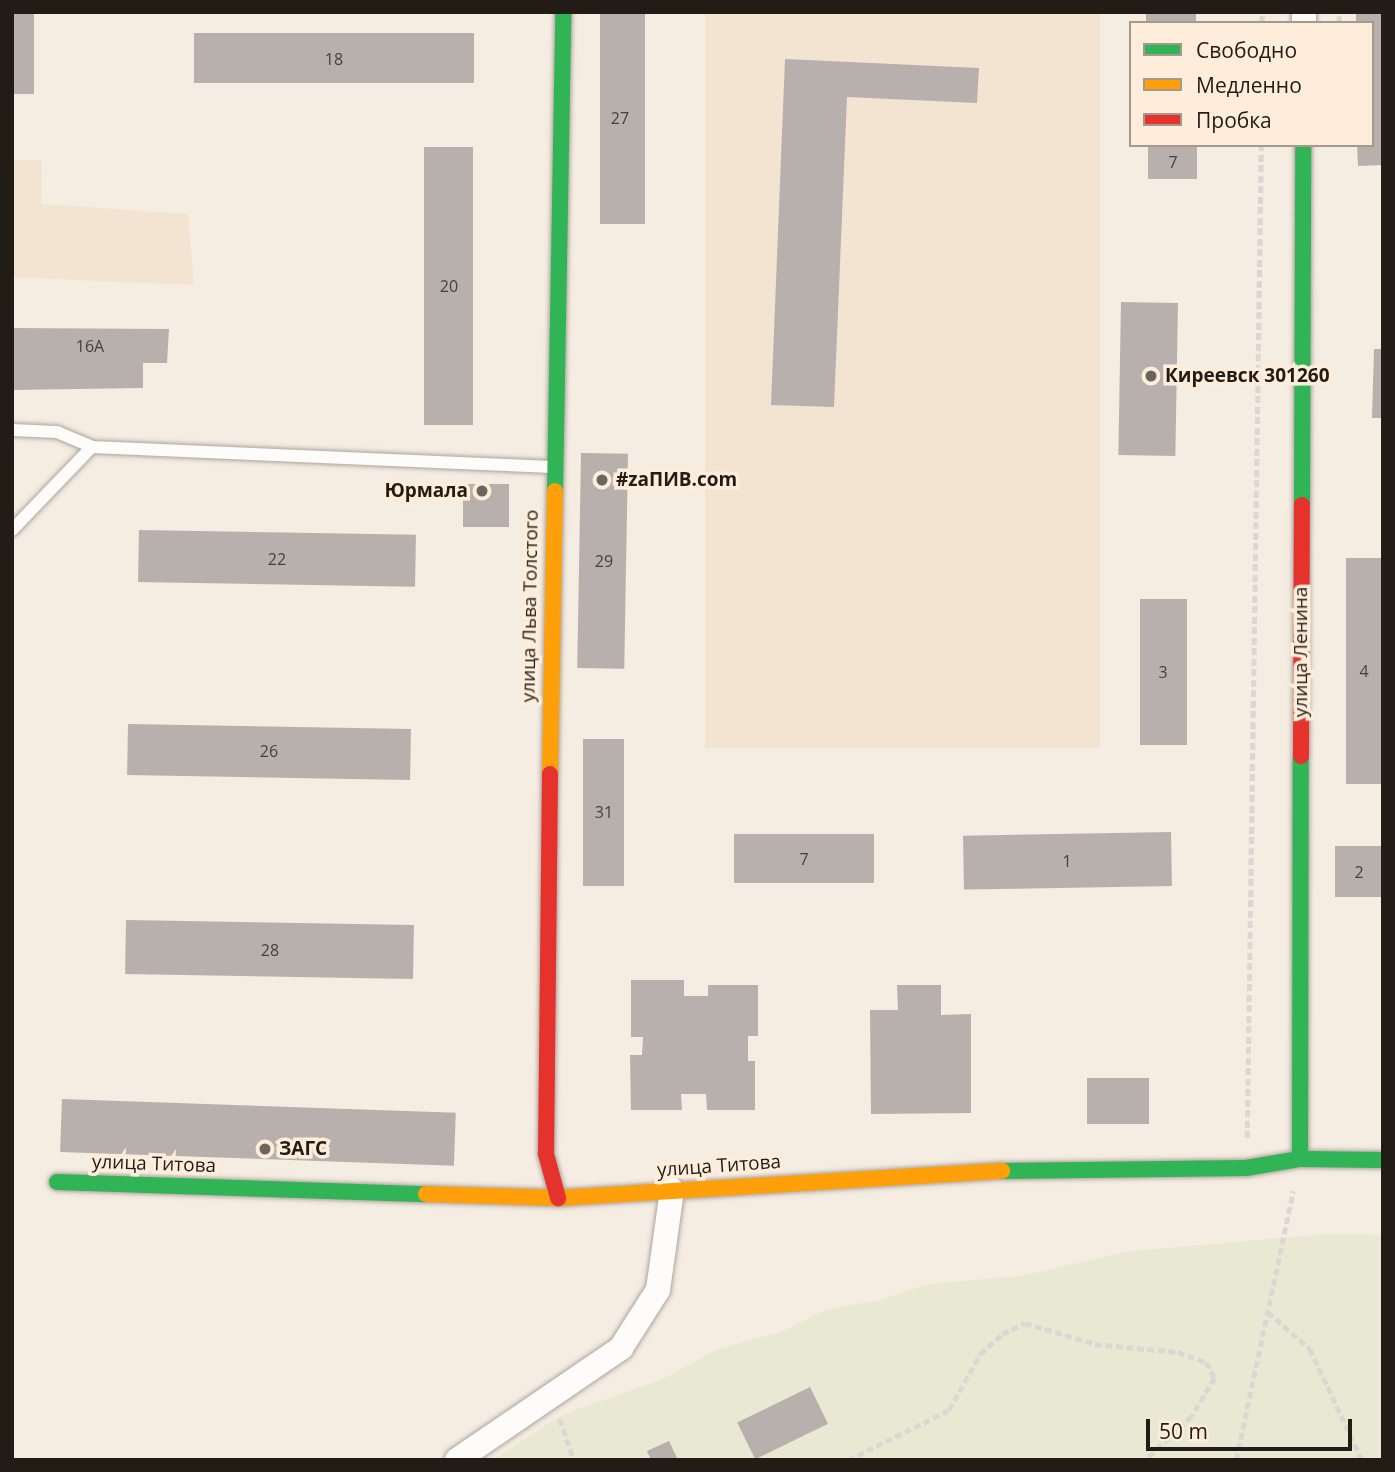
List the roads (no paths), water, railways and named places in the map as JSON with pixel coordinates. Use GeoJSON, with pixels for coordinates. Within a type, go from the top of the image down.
{"type":"FeatureCollection","features":[{"type":"Feature","properties":{"kind":"street","name":"улица Льва Толстого"},"geometry":{"type":"LineString","coordinates":[[558,1198],[546,1154],[545,1068],[552,467],[563,12]]}},
{"type":"Feature","properties":{"kind":"street","name":"улица Ленина"},"geometry":{"type":"LineString","coordinates":[[1300,1159],[1303,147]]}},
{"type":"Feature","properties":{"kind":"street","name":"улица Титова"},"geometry":{"type":"LineString","coordinates":[[57,1182],[558,1198],[951,1171],[1246,1168],[1300,1159],[1383,1160]]}},
{"type":"Feature","properties":{"kind":"street"},"geometry":{"type":"LineString","coordinates":[[457,1460],[621,1348],[658,1290],[672,1190]]}},
{"type":"Feature","properties":{"kind":"lane"},"geometry":{"type":"LineString","coordinates":[[12,430],[57,432],[92,447],[552,467]]}},
{"type":"Feature","properties":{"kind":"lane"},"geometry":{"type":"LineString","coordinates":[[12,530],[92,447]]}},
{"type":"Feature","properties":{"kind":"place","name":"Киреевск 301260"},"geometry":{"type":"Point","coordinates":[1151,376]}},
{"type":"Feature","properties":{"kind":"place","name":"#zaПИВ.com"},"geometry":{"type":"Point","coordinates":[602,480]}},
{"type":"Feature","properties":{"kind":"place","name":"Юрмала"},"geometry":{"type":"Point","coordinates":[482,491]}},
{"type":"Feature","properties":{"kind":"place","name":"ЗАГС"},"geometry":{"type":"Point","coordinates":[265,1149]}}]}
